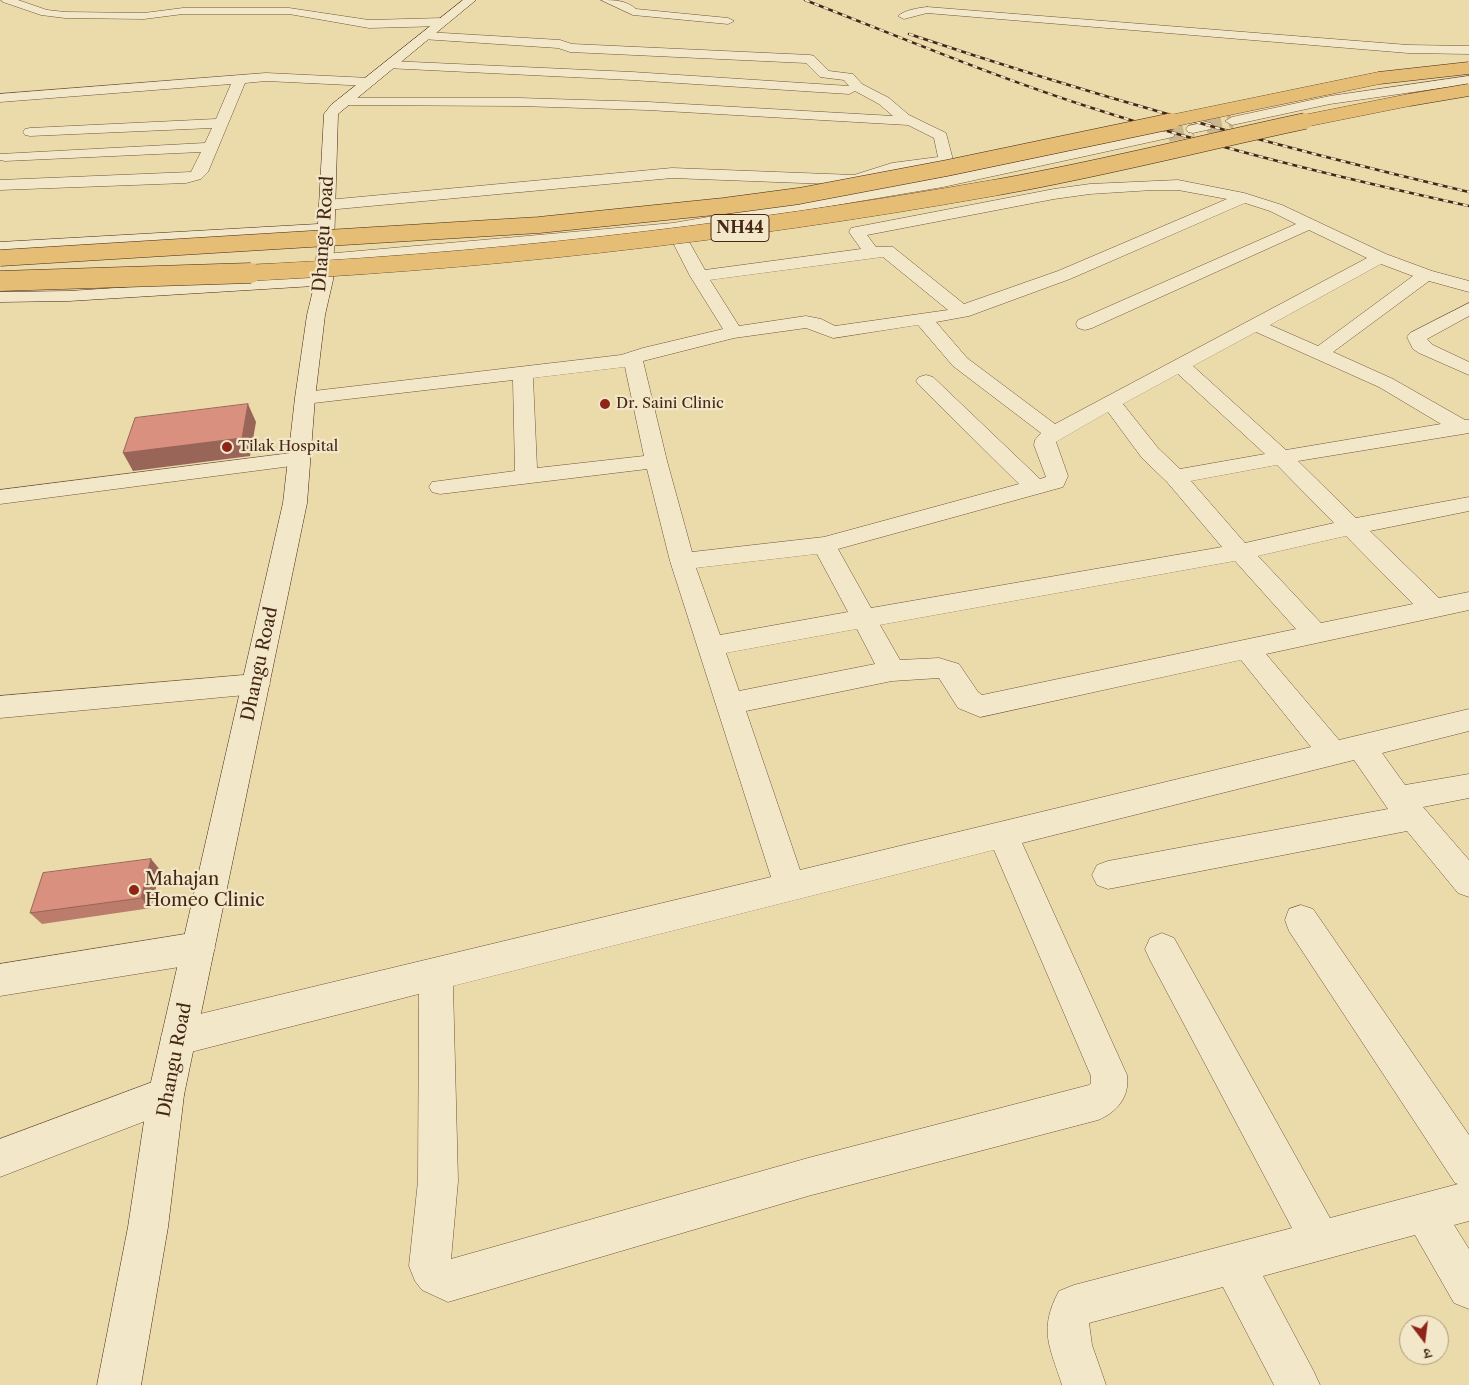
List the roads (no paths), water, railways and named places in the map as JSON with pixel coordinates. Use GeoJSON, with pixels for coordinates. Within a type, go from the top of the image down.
{"type":"FeatureCollection","features":[{"type":"Feature","properties":{"kind":"highway","name":"NH44"},"geometry":{"type":"LineString","coordinates":[[0,258],[539,225],[724,206],[800,196],[947,168],[1379,78],[1469,68]]}},
{"type":"Feature","properties":{"kind":"highway","name":"NH44"},"geometry":{"type":"LineString","coordinates":[[0,281],[226,274],[329,268],[520,254],[706,233],[1000,187],[1374,105],[1469,90]]}},
{"type":"Feature","properties":{"kind":"street"},"geometry":{"type":"LineString","coordinates":[[7,0],[44,13],[65,16],[144,16],[184,11],[223,10],[289,12],[369,24],[443,22]]}},
{"type":"Feature","properties":{"kind":"street","name":"Dhangu Road"},"geometry":{"type":"LineString","coordinates":[[119,1385],[148,1227],[166,1095],[295,503],[305,398],[316,315],[325,269],[331,114],[343,102],[470,0]]}},
{"type":"Feature","properties":{"kind":"street"},"geometry":{"type":"LineString","coordinates":[[607,0],[627,7],[633,12],[728,21]]}},
{"type":"Feature","properties":{"kind":"street"},"geometry":{"type":"LineString","coordinates":[[904,16],[912,12],[927,10],[1408,49],[1469,50]]}},
{"type":"Feature","properties":{"kind":"street"},"geometry":{"type":"LineString","coordinates":[[327,206],[672,173],[855,180],[892,168],[946,160],[942,136],[908,121],[884,101],[857,87],[848,77],[822,72],[813,61],[808,59],[570,48],[560,44],[426,36]]}},
{"type":"Feature","properties":{"kind":"street"},"geometry":{"type":"LineString","coordinates":[[452,68],[486,39]]}},
{"type":"Feature","properties":{"kind":"street"},"geometry":{"type":"LineString","coordinates":[[390,65],[632,76],[865,92]]}},
{"type":"Feature","properties":{"kind":"street"},"geometry":{"type":"LineString","coordinates":[[61,101],[266,77],[370,82]]}},
{"type":"Feature","properties":{"kind":"street"},"geometry":{"type":"LineString","coordinates":[[0,185],[191,178],[199,174],[240,79]]}},
{"type":"Feature","properties":{"kind":"street"},"geometry":{"type":"LineString","coordinates":[[1232,121],[1330,100],[1469,80]]}},
{"type":"Feature","properties":{"kind":"street"},"geometry":{"type":"LineString","coordinates":[[214,96],[233,96]]}},
{"type":"Feature","properties":{"kind":"street"},"geometry":{"type":"LineString","coordinates":[[0,98],[61,101],[166,98]]}},
{"type":"Feature","properties":{"kind":"street"},"geometry":{"type":"LineString","coordinates":[[343,102],[519,102],[638,106],[908,121]]}},
{"type":"Feature","properties":{"kind":"street"},"geometry":{"type":"LineString","coordinates":[[5,154],[44,118]]}},
{"type":"Feature","properties":{"kind":"street"},"geometry":{"type":"LineString","coordinates":[[30,132],[222,123]]}},
{"type":"Feature","properties":{"kind":"street"},"geometry":{"type":"LineString","coordinates":[[0,297],[69,296],[325,269],[673,228],[943,182],[1168,134]]}},
{"type":"Feature","properties":{"kind":"street"},"geometry":{"type":"LineString","coordinates":[[5,154],[211,147]]}},
{"type":"Feature","properties":{"kind":"street"},"geometry":{"type":"LineString","coordinates":[[871,252],[858,232],[1062,193],[1090,189],[1169,185],[1244,198],[1276,208],[1380,258],[1469,288]]}},
{"type":"Feature","properties":{"kind":"street"},"geometry":{"type":"LineString","coordinates":[[305,398],[624,361],[734,332],[810,322],[833,332],[962,312],[1064,275],[1244,198]]}},
{"type":"Feature","properties":{"kind":"street"},"geometry":{"type":"LineString","coordinates":[[1085,324],[1309,224]]}},
{"type":"Feature","properties":{"kind":"street"},"geometry":{"type":"LineString","coordinates":[[0,247],[327,228]]}},
{"type":"Feature","properties":{"kind":"street"},"geometry":{"type":"LineString","coordinates":[[673,228],[699,276],[734,332]]}},
{"type":"Feature","properties":{"kind":"street"},"geometry":{"type":"LineString","coordinates":[[699,276],[887,251],[962,312]]}},
{"type":"Feature","properties":{"kind":"street"},"geometry":{"type":"LineString","coordinates":[[682,562],[824,545],[1055,482],[1057,479],[1045,445],[1046,440],[1054,433],[1380,258]]}},
{"type":"Feature","properties":{"kind":"street"},"geometry":{"type":"LineString","coordinates":[[1320,352],[1426,275]]}},
{"type":"Feature","properties":{"kind":"street"},"geometry":{"type":"LineString","coordinates":[[1469,309],[1417,337],[1420,345],[1426,349],[1469,369]]}},
{"type":"Feature","properties":{"kind":"street"},"geometry":{"type":"LineString","coordinates":[[923,319],[960,362],[1054,433]]}},
{"type":"Feature","properties":{"kind":"street"},"geometry":{"type":"LineString","coordinates":[[1255,325],[1386,382],[1466,427]]}},
{"type":"Feature","properties":{"kind":"street"},"geometry":{"type":"LineString","coordinates":[[633,358],[656,461],[682,562],[790,887]]}},
{"type":"Feature","properties":{"kind":"street"},"geometry":{"type":"LineString","coordinates":[[1180,365],[1282,458],[1433,608]]}},
{"type":"Feature","properties":{"kind":"street"},"geometry":{"type":"LineString","coordinates":[[523,373],[526,478]]}},
{"type":"Feature","properties":{"kind":"street"},"geometry":{"type":"LineString","coordinates":[[926,381],[1036,488]]}},
{"type":"Feature","properties":{"kind":"street"},"geometry":{"type":"LineString","coordinates":[[1111,402],[1150,453],[1175,477],[1240,552],[1315,633]]}},
{"type":"Feature","properties":{"kind":"street"},"geometry":{"type":"LineString","coordinates":[[1175,477],[1466,427]]}},
{"type":"Feature","properties":{"kind":"street"},"geometry":{"type":"LineString","coordinates":[[0,497],[299,460]]}},
{"type":"Feature","properties":{"kind":"street"},"geometry":{"type":"LineString","coordinates":[[440,487],[656,461]]}},
{"type":"Feature","properties":{"kind":"street"},"geometry":{"type":"LineString","coordinates":[[711,646],[1240,552],[1351,527],[1469,504]]}},
{"type":"Feature","properties":{"kind":"street"},"geometry":{"type":"LineString","coordinates":[[824,545],[892,671]]}},
{"type":"Feature","properties":{"kind":"street"},"geometry":{"type":"LineString","coordinates":[[730,704],[892,671],[944,669],[949,671],[968,700],[980,706],[1469,601]]}},
{"type":"Feature","properties":{"kind":"street"},"geometry":{"type":"LineString","coordinates":[[1246,648],[1406,808],[1468,881]]}},
{"type":"Feature","properties":{"kind":"street"},"geometry":{"type":"LineString","coordinates":[[0,707],[256,684]]}},
{"type":"Feature","properties":{"kind":"street"},"geometry":{"type":"LineString","coordinates":[[178,1037],[1469,720]]}},
{"type":"Feature","properties":{"kind":"street"},"geometry":{"type":"LineString","coordinates":[[1108,875],[1406,808],[1469,786]]}},
{"type":"Feature","properties":{"kind":"street"},"geometry":{"type":"LineString","coordinates":[[436,974],[438,1181],[430,1266],[437,1275],[448,1281],[808,1177],[1098,1101],[1108,1094],[1110,1086],[1109,1075],[1003,835]]}},
{"type":"Feature","properties":{"kind":"street"},"geometry":{"type":"LineString","coordinates":[[1301,920],[1469,1170]]}},
{"type":"Feature","properties":{"kind":"street"},"geometry":{"type":"LineString","coordinates":[[0,980],[198,948]]}},
{"type":"Feature","properties":{"kind":"street"},"geometry":{"type":"LineString","coordinates":[[1162,949],[1321,1241]]}},
{"type":"Feature","properties":{"kind":"street"},"geometry":{"type":"LineString","coordinates":[[0,1158],[166,1095]]}},
{"type":"Feature","properties":{"kind":"street"},"geometry":{"type":"LineString","coordinates":[[1084,1385],[1071,1346],[1067,1326],[1068,1314],[1074,1306],[1469,1201]]}},
{"type":"Feature","properties":{"kind":"street"},"geometry":{"type":"LineString","coordinates":[[1424,1213],[1469,1288]]}},
{"type":"Feature","properties":{"kind":"street"},"geometry":{"type":"LineString","coordinates":[[1233,1263],[1298,1385]]}},
{"type":"Feature","properties":{"kind":"tunnel"},"geometry":{"type":"LineString","coordinates":[[1206,126],[1232,121],[1228,122]]}},
{"type":"Feature","properties":{"kind":"tunnel"},"geometry":{"type":"LineString","coordinates":[[1168,134],[1193,129]]}},
{"type":"Feature","properties":{"kind":"railway"},"geometry":{"type":"LineString","coordinates":[[805,0],[1020,83],[1139,123],[1279,162],[1469,206]]}},
{"type":"Feature","properties":{"kind":"railway"},"geometry":{"type":"LineString","coordinates":[[909,34],[1048,79],[1187,120],[1469,192]]}},
{"type":"Feature","properties":{"kind":"place","name":"Dr. Saini Clinic"},"geometry":{"type":"Point","coordinates":[605,404]}},
{"type":"Feature","properties":{"kind":"place","name":"Tilak Hospital"},"geometry":{"type":"Point","coordinates":[227,447]}},
{"type":"Feature","properties":{"kind":"place","name":"Mahajan Homeo Clinic"},"geometry":{"type":"Point","coordinates":[134,890]}}]}
